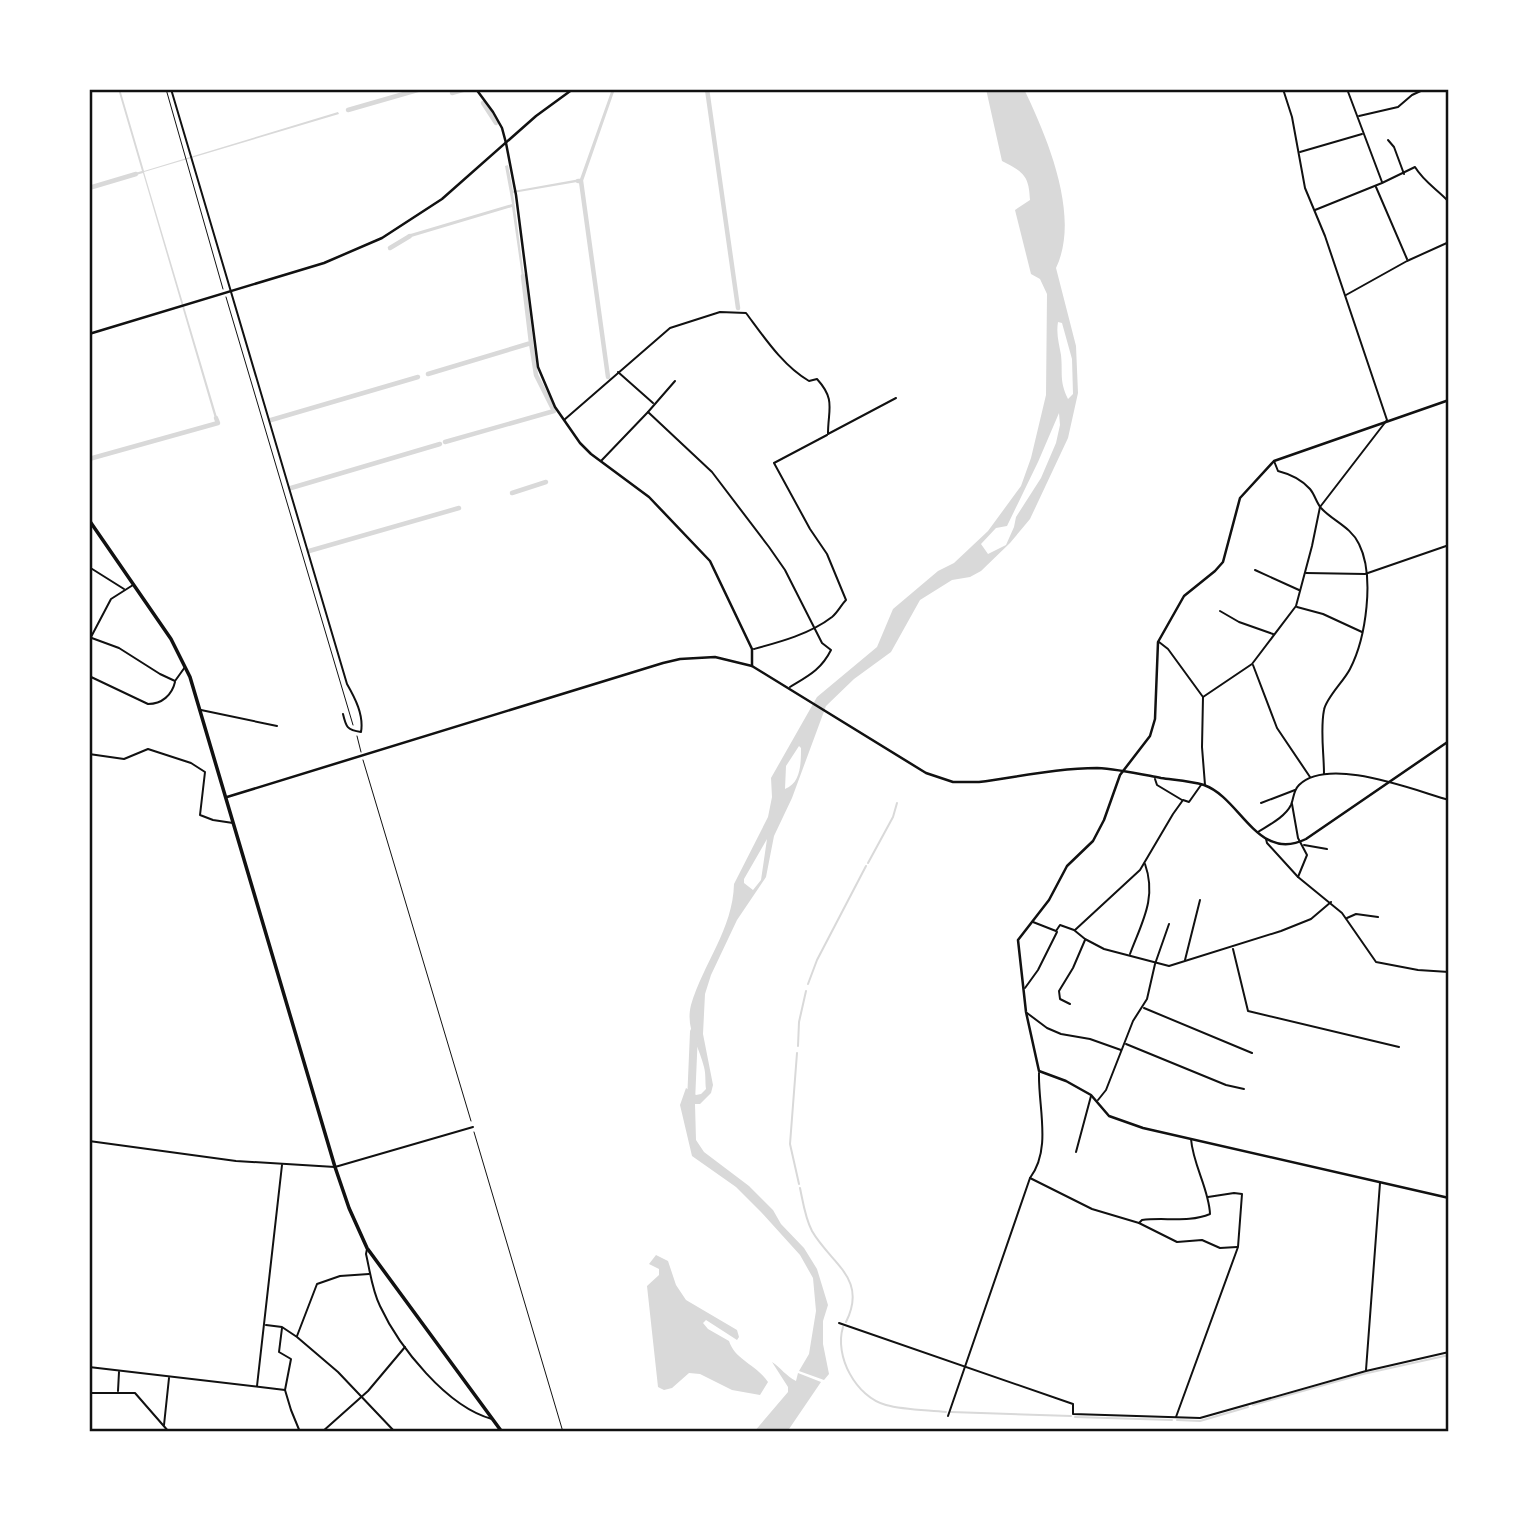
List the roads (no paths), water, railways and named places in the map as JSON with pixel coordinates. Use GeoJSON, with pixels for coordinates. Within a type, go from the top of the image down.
{"type":"FeatureCollection","features":[{"type":"Feature","properties":{"kind":"highway"},"geometry":{"type":"LineString","coordinates":[[89,520],[171,639],[186,666],[335,1167],[367,1248],[502,1432]]}},
{"type":"Feature","properties":{"kind":"street"},"geometry":{"type":"LineString","coordinates":[[171,89],[347,684],[356,699],[361,732],[347,728],[343,714]]}},
{"type":"Feature","properties":{"kind":"street"},"geometry":{"type":"LineString","coordinates":[[476,89],[497,119],[506,143],[516,195],[538,367],[545,387],[563,420],[580,443],[649,497],[705,555],[716,572],[752,649],[752,666]]}},
{"type":"Feature","properties":{"kind":"street"},"geometry":{"type":"LineString","coordinates":[[89,334],[324,263],[382,239],[442,199],[536,116],[573,89]]}},
{"type":"Feature","properties":{"kind":"street"},"geometry":{"type":"LineString","coordinates":[[1283,89],[1292,117],[1305,188],[1387,420]]}},
{"type":"Feature","properties":{"kind":"street"},"geometry":{"type":"LineString","coordinates":[[1353,89],[1347,90],[1382,183]]}},
{"type":"Feature","properties":{"kind":"street"},"geometry":{"type":"LineString","coordinates":[[1358,117],[1398,107],[1412,95],[1425,89]]}},
{"type":"Feature","properties":{"kind":"street"},"geometry":{"type":"LineString","coordinates":[[1299,152],[1364,133]]}},
{"type":"Feature","properties":{"kind":"street"},"geometry":{"type":"LineString","coordinates":[[1388,140],[1395,147],[1404,174]]}},
{"type":"Feature","properties":{"kind":"street"},"geometry":{"type":"LineString","coordinates":[[1314,210],[1376,186],[1415,167],[1428,185],[1441,192],[1449,202]]}},
{"type":"Feature","properties":{"kind":"street"},"geometry":{"type":"LineString","coordinates":[[1376,186],[1407,261]]}},
{"type":"Feature","properties":{"kind":"street"},"geometry":{"type":"LineString","coordinates":[[1345,296],[1407,261],[1449,242]]}},
{"type":"Feature","properties":{"kind":"street"},"geometry":{"type":"LineString","coordinates":[[563,420],[670,328],[720,312],[746,313],[774,352],[784,358],[802,377],[809,381],[817,379],[825,388],[830,398],[828,434]]}},
{"type":"Feature","properties":{"kind":"street"},"geometry":{"type":"LineString","coordinates":[[618,372],[654,404]]}},
{"type":"Feature","properties":{"kind":"street"},"geometry":{"type":"LineString","coordinates":[[601,461],[675,381]]}},
{"type":"Feature","properties":{"kind":"street"},"geometry":{"type":"LineString","coordinates":[[752,649],[782,642],[814,628],[834,615],[846,600],[827,554],[810,529],[774,463],[896,398]]}},
{"type":"Feature","properties":{"kind":"street"},"geometry":{"type":"LineString","coordinates":[[948,1416],[963,1366],[1030,1178],[1038,1163],[1042,1138],[1039,1071],[1026,1013],[1018,940],[1049,900],[1067,866],[1096,836],[1123,771],[1153,729],[1158,642],[1184,596],[1223,562],[1240,498],[1274,461],[1449,400]]}},
{"type":"Feature","properties":{"kind":"street"},"geometry":{"type":"LineString","coordinates":[[648,412],[712,472],[785,570],[822,643],[831,650],[825,663],[817,671],[790,689]]}},
{"type":"Feature","properties":{"kind":"street"},"geometry":{"type":"LineString","coordinates":[[1203,697],[1252,664],[1296,606],[1320,507],[1387,420]]}},
{"type":"Feature","properties":{"kind":"street"},"geometry":{"type":"LineString","coordinates":[[1274,461],[1278,471],[1288,473],[1311,490],[1320,507],[1351,531],[1365,557],[1366,606],[1362,632],[1350,669],[1324,708],[1324,774]]}},
{"type":"Feature","properties":{"kind":"street"},"geometry":{"type":"LineString","coordinates":[[1305,573],[1366,574],[1449,545]]}},
{"type":"Feature","properties":{"kind":"street"},"geometry":{"type":"LineString","coordinates":[[89,567],[125,590]]}},
{"type":"Feature","properties":{"kind":"street"},"geometry":{"type":"LineString","coordinates":[[1255,570],[1300,590]]}},
{"type":"Feature","properties":{"kind":"street"},"geometry":{"type":"LineString","coordinates":[[134,585],[111,599],[90,637],[119,648],[176,681]]}},
{"type":"Feature","properties":{"kind":"street"},"geometry":{"type":"LineString","coordinates":[[1296,606],[1323,614],[1362,632]]}},
{"type":"Feature","properties":{"kind":"street"},"geometry":{"type":"LineString","coordinates":[[1220,611],[1274,635]]}},
{"type":"Feature","properties":{"kind":"street"},"geometry":{"type":"LineString","coordinates":[[1155,777],[1157,785],[1189,802],[1203,785],[1203,697],[1167,649],[1158,642]]}},
{"type":"Feature","properties":{"kind":"street"},"geometry":{"type":"LineString","coordinates":[[226,797],[680,659],[715,657],[752,666],[932,776],[964,783],[1105,769],[1203,785],[1224,799],[1266,839],[1327,849]]}},
{"type":"Feature","properties":{"kind":"street"},"geometry":{"type":"LineString","coordinates":[[1252,664],[1277,728],[1310,777]]}},
{"type":"Feature","properties":{"kind":"street"},"geometry":{"type":"LineString","coordinates":[[89,676],[139,702],[157,704],[172,692],[186,666]]}},
{"type":"Feature","properties":{"kind":"street"},"geometry":{"type":"LineString","coordinates":[[200,709],[277,726]]}},
{"type":"Feature","properties":{"kind":"street"},"geometry":{"type":"LineString","coordinates":[[1302,843],[1449,741]]}},
{"type":"Feature","properties":{"kind":"street"},"geometry":{"type":"LineString","coordinates":[[89,754],[124,760],[148,749],[191,763],[205,772],[201,816],[234,823]]}},
{"type":"Feature","properties":{"kind":"street"},"geometry":{"type":"LineString","coordinates":[[1261,803],[1295,790],[1310,777],[1324,774],[1348,774],[1449,800]]}},
{"type":"Feature","properties":{"kind":"street"},"geometry":{"type":"LineString","coordinates":[[1257,833],[1287,812],[1295,790]]}},
{"type":"Feature","properties":{"kind":"street"},"geometry":{"type":"LineString","coordinates":[[1074,930],[1145,864],[1183,800]]}},
{"type":"Feature","properties":{"kind":"street"},"geometry":{"type":"LineString","coordinates":[[1292,803],[1306,859],[1298,877]]}},
{"type":"Feature","properties":{"kind":"street"},"geometry":{"type":"LineString","coordinates":[[1266,839],[1267,844],[1298,877],[1326,897],[1347,918],[1376,962],[1418,970],[1449,972]]}},
{"type":"Feature","properties":{"kind":"street"},"geometry":{"type":"LineString","coordinates":[[1129,955],[1147,911],[1150,894],[1151,881],[1145,864]]}},
{"type":"Feature","properties":{"kind":"street"},"geometry":{"type":"LineString","coordinates":[[1185,961],[1200,900]]}},
{"type":"Feature","properties":{"kind":"street"},"geometry":{"type":"LineString","coordinates":[[1022,988],[1038,970],[1060,925],[1074,930],[1104,949],[1170,966],[1233,948],[1311,919],[1331,902]]}},
{"type":"Feature","properties":{"kind":"street"},"geometry":{"type":"LineString","coordinates":[[1347,918],[1353,914],[1378,917]]}},
{"type":"Feature","properties":{"kind":"street"},"geometry":{"type":"LineString","coordinates":[[1034,922],[1056,932]]}},
{"type":"Feature","properties":{"kind":"street"},"geometry":{"type":"LineString","coordinates":[[1097,1101],[1106,1090],[1133,1021],[1143,1008],[1169,924]]}},
{"type":"Feature","properties":{"kind":"street"},"geometry":{"type":"LineString","coordinates":[[1070,1004],[1060,999],[1059,991],[1073,968],[1085,939]]}},
{"type":"Feature","properties":{"kind":"street"},"geometry":{"type":"LineString","coordinates":[[1233,948],[1248,1011],[1399,1047]]}},
{"type":"Feature","properties":{"kind":"street"},"geometry":{"type":"LineString","coordinates":[[1143,1008],[1252,1053]]}},
{"type":"Feature","properties":{"kind":"street"},"geometry":{"type":"LineString","coordinates":[[1026,1013],[1061,1034],[1090,1039],[1123,1051]]}},
{"type":"Feature","properties":{"kind":"street"},"geometry":{"type":"LineString","coordinates":[[1125,1044],[1226,1085],[1244,1089]]}},
{"type":"Feature","properties":{"kind":"street"},"geometry":{"type":"LineString","coordinates":[[1039,1071],[1066,1081],[1091,1095],[1112,1118],[1160,1133],[1449,1198]]}},
{"type":"Feature","properties":{"kind":"street"},"geometry":{"type":"LineString","coordinates":[[1076,1152],[1091,1095]]}},
{"type":"Feature","properties":{"kind":"street"},"geometry":{"type":"LineString","coordinates":[[89,1141],[236,1161],[335,1167],[473,1127]]}},
{"type":"Feature","properties":{"kind":"street"},"geometry":{"type":"LineString","coordinates":[[1139,1223],[1142,1220],[1208,1216],[1208,1198],[1194,1161],[1191,1138]]}},
{"type":"Feature","properties":{"kind":"street"},"geometry":{"type":"LineString","coordinates":[[257,1386],[282,1163]]}},
{"type":"Feature","properties":{"kind":"street"},"geometry":{"type":"LineString","coordinates":[[1030,1178],[1099,1212],[1139,1223],[1177,1242],[1202,1240],[1220,1248],[1238,1247]]}},
{"type":"Feature","properties":{"kind":"street"},"geometry":{"type":"LineString","coordinates":[[1366,1371],[1380,1182]]}},
{"type":"Feature","properties":{"kind":"street"},"geometry":{"type":"LineString","coordinates":[[1175,1418],[1238,1247],[1242,1194],[1208,1198]]}},
{"type":"Feature","properties":{"kind":"street"},"geometry":{"type":"LineString","coordinates":[[367,1248],[370,1273],[381,1308],[406,1346],[428,1375],[455,1400],[493,1420]]}},
{"type":"Feature","properties":{"kind":"street"},"geometry":{"type":"LineString","coordinates":[[297,1337],[317,1284],[340,1276],[370,1273]]}},
{"type":"Feature","properties":{"kind":"street"},"geometry":{"type":"LineString","coordinates":[[839,1323],[1073,1404],[1073,1414],[1200,1418],[1366,1371],[1449,1352]]}},
{"type":"Feature","properties":{"kind":"street"},"geometry":{"type":"LineString","coordinates":[[264,1325],[282,1327],[297,1337],[362,1396],[395,1432]]}},
{"type":"Feature","properties":{"kind":"street"},"geometry":{"type":"LineString","coordinates":[[282,1327],[279,1352],[291,1359],[285,1391],[300,1432]]}},
{"type":"Feature","properties":{"kind":"street"},"geometry":{"type":"LineString","coordinates":[[322,1432],[362,1396],[406,1346]]}},
{"type":"Feature","properties":{"kind":"street"},"geometry":{"type":"LineString","coordinates":[[89,1367],[285,1391]]}},
{"type":"Feature","properties":{"kind":"street"},"geometry":{"type":"LineString","coordinates":[[118,1392],[119,1370]]}},
{"type":"Feature","properties":{"kind":"street"},"geometry":{"type":"LineString","coordinates":[[164,1426],[170,1376]]}},
{"type":"Feature","properties":{"kind":"street"},"geometry":{"type":"LineString","coordinates":[[89,1393],[135,1393],[169,1432]]}},
{"type":"Feature","properties":{"kind":"waterway"},"geometry":{"type":"LineString","coordinates":[[348,110],[421,89]]}},
{"type":"Feature","properties":{"kind":"waterway"},"geometry":{"type":"LineString","coordinates":[[452,93],[466,89]]}},
{"type":"Feature","properties":{"kind":"waterway"},"geometry":{"type":"LineString","coordinates":[[707,89],[738,308]]}},
{"type":"Feature","properties":{"kind":"waterway"},"geometry":{"type":"LineString","coordinates":[[483,103],[496,123]]}},
{"type":"Feature","properties":{"kind":"waterway"},"geometry":{"type":"LineString","coordinates":[[89,188],[136,174]]}},
{"type":"Feature","properties":{"kind":"waterway"},"geometry":{"type":"LineString","coordinates":[[578,181],[581,181],[608,377]]}},
{"type":"Feature","properties":{"kind":"waterway"},"geometry":{"type":"LineString","coordinates":[[390,248],[410,236]]}},
{"type":"Feature","properties":{"kind":"waterway"},"geometry":{"type":"LineString","coordinates":[[428,374],[531,343],[523,276]]}},
{"type":"Feature","properties":{"kind":"waterway"},"geometry":{"type":"LineString","coordinates":[[445,442],[554,411],[536,375],[531,343]]}},
{"type":"Feature","properties":{"kind":"waterway"},"geometry":{"type":"LineString","coordinates":[[271,420],[418,377]]}},
{"type":"Feature","properties":{"kind":"waterway"},"geometry":{"type":"LineString","coordinates":[[89,459],[218,423],[216,418]]}},
{"type":"Feature","properties":{"kind":"waterway"},"geometry":{"type":"LineString","coordinates":[[291,488],[440,444]]}},
{"type":"Feature","properties":{"kind":"waterway"},"geometry":{"type":"LineString","coordinates":[[512,493],[546,482]]}},
{"type":"Feature","properties":{"kind":"waterway"},"geometry":{"type":"LineString","coordinates":[[309,551],[459,508]]}},
{"type":"Feature","properties":{"kind":"waterway"},"geometry":{"type":"LineString","coordinates":[[868,863],[893,817],[897,803]]}},
{"type":"Feature","properties":{"kind":"waterway"},"geometry":{"type":"LineString","coordinates":[[808,984],[817,960],[866,866]]}},
{"type":"Feature","properties":{"kind":"waterway"},"geometry":{"type":"LineString","coordinates":[[798,1046],[799,1022],[806,991]]}},
{"type":"Feature","properties":{"kind":"waterway"},"geometry":{"type":"LineString","coordinates":[[691,1102],[694,1032]]}},
{"type":"Feature","properties":{"kind":"waterway"},"geometry":{"type":"LineString","coordinates":[[797,1053],[790,1144],[799,1184]]}},
{"type":"Feature","properties":{"kind":"waterway"},"geometry":{"type":"LineString","coordinates":[[800,1188],[812,1231],[850,1283],[852,1307],[846,1322]]}},
{"type":"Feature","properties":{"kind":"waterway"},"geometry":{"type":"LineString","coordinates":[[843,1327],[841,1338],[845,1362],[850,1374],[865,1394],[875,1401],[893,1407],[946,1412]]}},
{"type":"Feature","properties":{"kind":"waterway"},"geometry":{"type":"LineString","coordinates":[[1253,1405],[1363,1374],[1449,1355]]}},
{"type":"Feature","properties":{"kind":"waterway"},"geometry":{"type":"LineString","coordinates":[[1177,1420],[1200,1421],[1248,1407]]}},
{"type":"Feature","properties":{"kind":"waterway"},"geometry":{"type":"LineString","coordinates":[[951,1412],[1071,1416]]}},
{"type":"Feature","properties":{"kind":"waterway"},"geometry":{"type":"LineString","coordinates":[[1075,1417],[1172,1420]]}}]}
